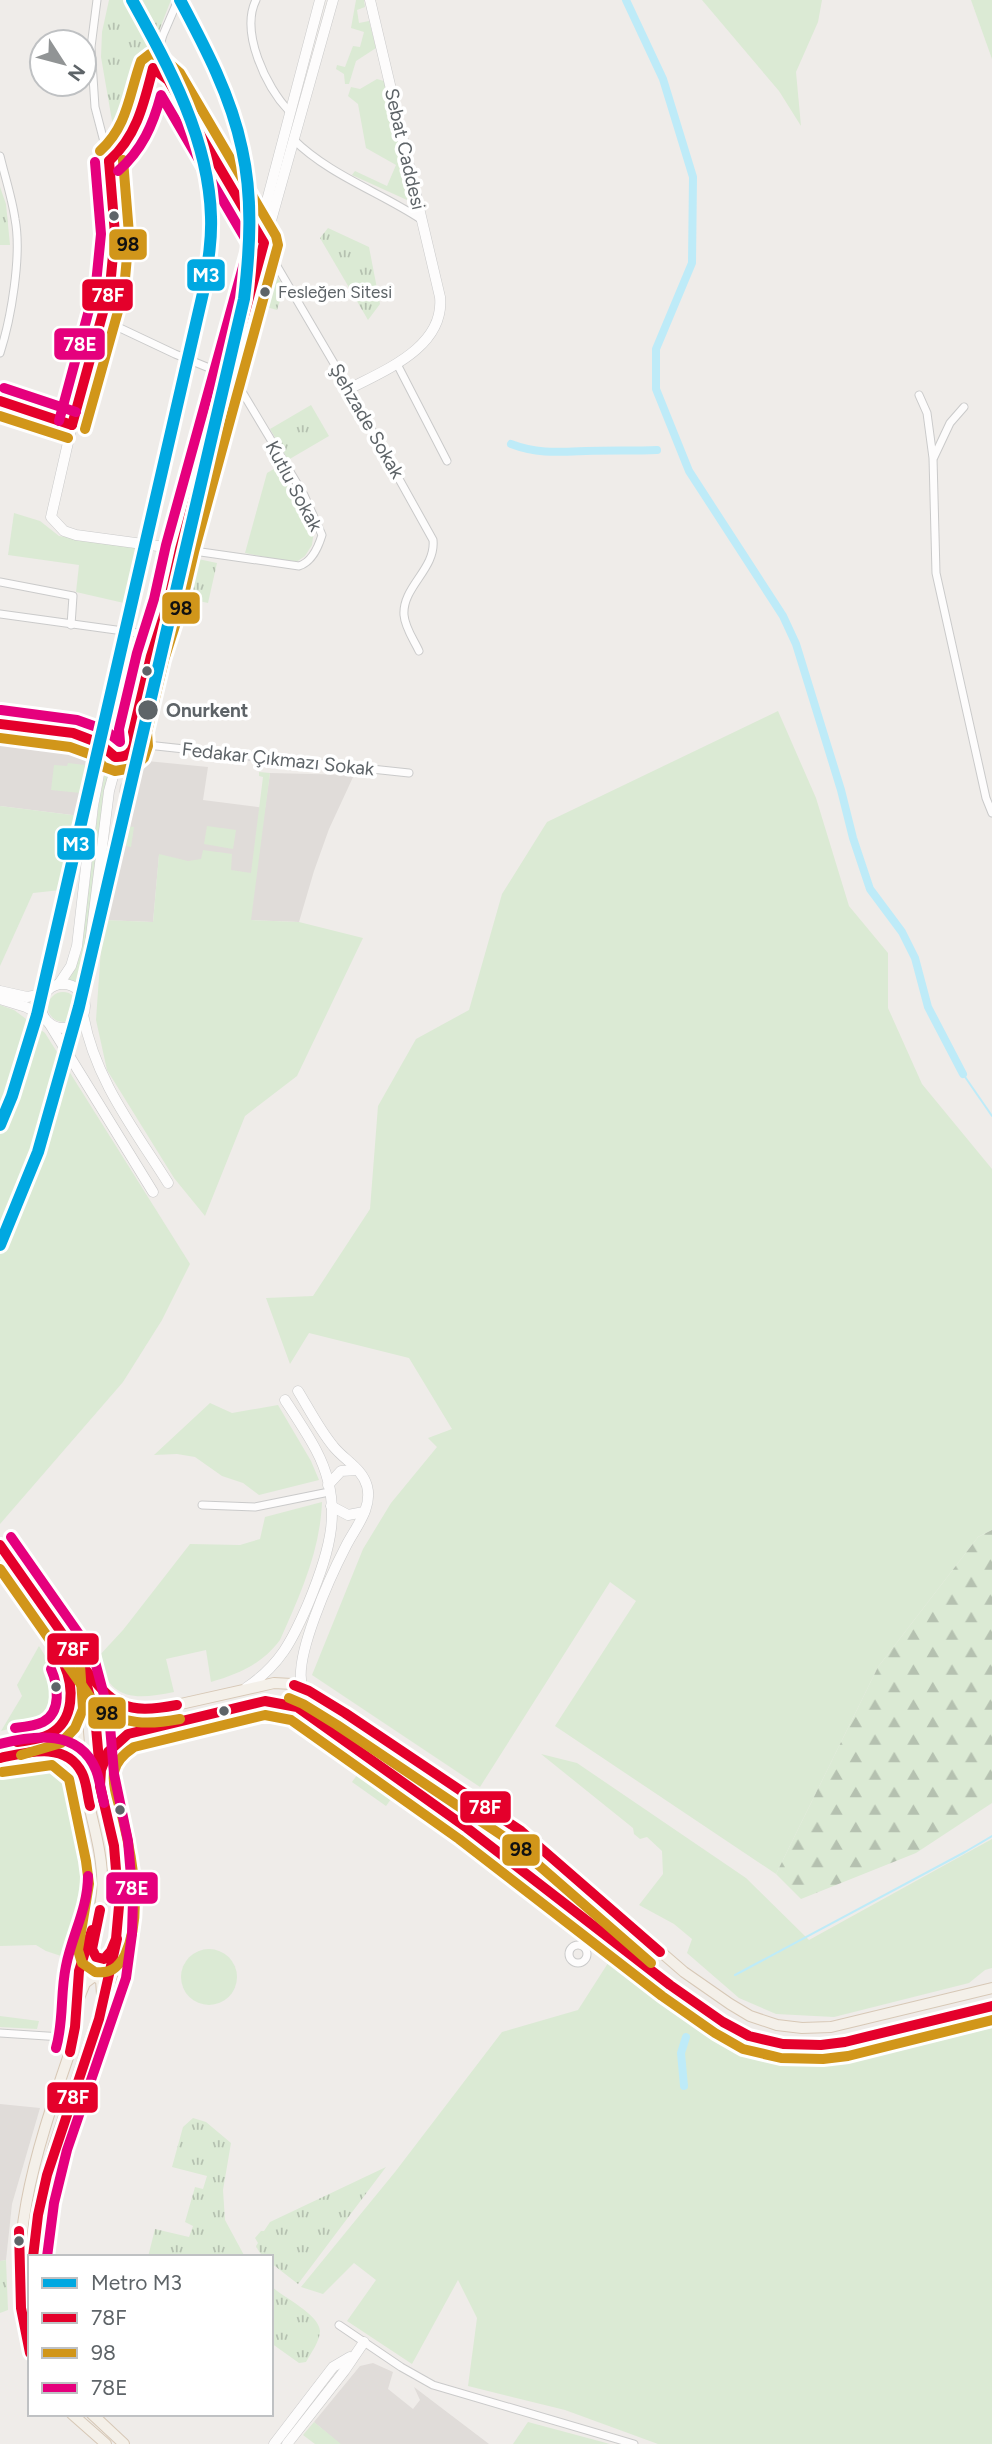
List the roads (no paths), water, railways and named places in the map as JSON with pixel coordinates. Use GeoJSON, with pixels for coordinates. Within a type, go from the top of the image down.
{"type":"FeatureCollection","features":[{"type":"Feature","properties":{"kind":"main road"},"geometry":{"type":"LineString","coordinates":[[0,1545],[10,1560]]}},
{"type":"Feature","properties":{"kind":"main road"},"geometry":{"type":"LineString","coordinates":[[33,2255],[40,2200],[54,2146],[113,1975],[118,1932],[118,1871],[100,1776],[95,1716],[77,1652],[40,1602]]}},
{"type":"Feature","properties":{"kind":"main road"},"geometry":{"type":"LineString","coordinates":[[30,1614],[61,1659],[69,1679],[82,1772],[103,1884],[92,1949],[96,1957],[108,1957],[118,1932]]}},
{"type":"Feature","properties":{"kind":"main road"},"geometry":{"type":"LineString","coordinates":[[82,1665],[111,1700],[129,1708],[154,1710]]}},
{"type":"Feature","properties":{"kind":"main road"},"geometry":{"type":"LineString","coordinates":[[0,1745],[53,1732],[63,1721],[71,1704],[69,1679]]}},
{"type":"Feature","properties":{"kind":"main road"},"geometry":{"type":"LineString","coordinates":[[128,1734],[122,1729],[125,1720],[154,1710],[274,1683],[303,1688],[484,1805],[546,1852],[684,1972],[750,2016],[776,2025],[802,2028],[842,2025],[992,1988]]}},
{"type":"Feature","properties":{"kind":"main road"},"geometry":{"type":"LineString","coordinates":[[100,1776],[108,1752],[119,1739],[128,1734],[265,1701],[288,1703],[467,1828],[670,1985],[723,2022],[749,2036],[783,2044],[821,2045],[845,2042],[992,2006]]}},
{"type":"Feature","properties":{"kind":"main road"},"geometry":{"type":"LineString","coordinates":[[0,1758],[49,1750],[67,1757],[82,1772]]}},
{"type":"Feature","properties":{"kind":"main road"},"geometry":{"type":"LineString","coordinates":[[467,1828],[480,1826],[487,1820],[488,1813],[484,1805]]}},
{"type":"Feature","properties":{"kind":"main road"},"geometry":{"type":"LineString","coordinates":[[467,1828],[469,1812],[474,1807],[484,1805]]}},
{"type":"Feature","properties":{"kind":"main road"},"geometry":{"type":"LineString","coordinates":[[28,2344],[19,2298],[19,2231],[23,2205],[35,2155],[74,2040],[79,1968],[100,1910]]}},
{"type":"Feature","properties":{"kind":"main road"},"geometry":{"type":"LineString","coordinates":[[77,2001],[89,1979],[94,1976],[101,1980],[103,1986],[98,2018]]}},
{"type":"Feature","properties":{"kind":"main road"},"geometry":{"type":"LineString","coordinates":[[74,2416],[107,2444]]}},
{"type":"Feature","properties":{"kind":"main road"},"geometry":{"type":"LineString","coordinates":[[94,2416],[124,2444]]}},
{"type":"Feature","properties":{"kind":"street"},"geometry":{"type":"LineString","coordinates":[[97,0],[91,47],[96,107],[109,161],[115,234],[110,287],[103,320],[72,425],[51,517],[64,531],[76,535],[175,548]]}},
{"type":"Feature","properties":{"kind":"street"},"geometry":{"type":"LineString","coordinates":[[109,161],[120,153],[143,109],[163,35],[178,0]]}},
{"type":"Feature","properties":{"kind":"street"},"geometry":{"type":"LineString","coordinates":[[256,0],[250,16],[253,42],[271,88],[289,111]]}},
{"type":"Feature","properties":{"kind":"street"},"geometry":{"type":"LineString","coordinates":[[0,991],[27,997],[44,994],[59,984],[71,966],[77,946],[104,733],[114,724],[125,706],[145,635],[175,548],[320,0]]}},
{"type":"Feature","properties":{"kind":"street"},"geometry":{"type":"LineString","coordinates":[[224,371],[264,243],[333,0]]}},
{"type":"Feature","properties":{"kind":"street","name":"Sebat Caddesi"},"geometry":{"type":"LineString","coordinates":[[370,0],[440,297],[440,311],[435,327],[421,345],[397,364]]}},
{"type":"Feature","properties":{"kind":"street"},"geometry":{"type":"LineString","coordinates":[[153,68],[168,80],[264,243]]}},
{"type":"Feature","properties":{"kind":"street"},"geometry":{"type":"LineString","coordinates":[[285,131],[303,149],[352,182],[422,220]]}},
{"type":"Feature","properties":{"kind":"street"},"geometry":{"type":"LineString","coordinates":[[0,353],[11,315],[17,238],[16,220],[1,158]]}},
{"type":"Feature","properties":{"kind":"street","name":"Şehzade Sokak"},"geometry":{"type":"LineString","coordinates":[[264,243],[433,540],[432,556],[406,601],[404,613],[419,651]]}},
{"type":"Feature","properties":{"kind":"street"},"geometry":{"type":"LineString","coordinates":[[103,320],[175,354],[224,371]]}},
{"type":"Feature","properties":{"kind":"street"},"geometry":{"type":"LineString","coordinates":[[349,389],[397,364],[447,461]]}},
{"type":"Feature","properties":{"kind":"street","name":"Kutlu Sokak"},"geometry":{"type":"LineString","coordinates":[[175,548],[299,566],[306,564],[311,558],[322,536],[303,495],[224,371]]}},
{"type":"Feature","properties":{"kind":"street"},"geometry":{"type":"LineString","coordinates":[[919,395],[927,413],[933,458],[936,573],[986,798],[992,813]]}},
{"type":"Feature","properties":{"kind":"street"},"geometry":{"type":"LineString","coordinates":[[0,401],[72,425]]}},
{"type":"Feature","properties":{"kind":"street"},"geometry":{"type":"LineString","coordinates":[[933,458],[950,423],[964,407]]}},
{"type":"Feature","properties":{"kind":"street"},"geometry":{"type":"LineString","coordinates":[[168,1183],[97,1065],[83,1014],[83,1000],[109,791],[115,769],[135,743],[134,733],[151,656],[168,603],[175,548]]}},
{"type":"Feature","properties":{"kind":"street"},"geometry":{"type":"LineString","coordinates":[[0,582],[73,596],[71,625]]}},
{"type":"Feature","properties":{"kind":"street"},"geometry":{"type":"LineString","coordinates":[[0,614],[145,635]]}},
{"type":"Feature","properties":{"kind":"street"},"geometry":{"type":"LineString","coordinates":[[0,715],[88,726],[127,725],[147,745],[128,754],[113,756],[103,747],[74,733],[0,724]]}},
{"type":"Feature","properties":{"kind":"street","name":"Fedakar Çıkmazı Sokak"},"geometry":{"type":"LineString","coordinates":[[147,745],[409,773]]}},
{"type":"Feature","properties":{"kind":"street"},"geometry":{"type":"LineString","coordinates":[[59,984],[73,986],[83,1000]]}},
{"type":"Feature","properties":{"kind":"street"},"geometry":{"type":"LineString","coordinates":[[44,994],[41,1005],[46,1019],[153,1192]]}},
{"type":"Feature","properties":{"kind":"street"},"geometry":{"type":"LineString","coordinates":[[0,999],[26,1007],[57,1027],[68,1027],[76,1023],[83,1014]]}},
{"type":"Feature","properties":{"kind":"street"},"geometry":{"type":"LineString","coordinates":[[298,1391],[334,1447],[358,1470],[367,1486],[368,1494],[364,1513],[340,1558],[309,1636],[300,1667],[303,1688]]}},
{"type":"Feature","properties":{"kind":"street"},"geometry":{"type":"LineString","coordinates":[[246,1688],[276,1664],[293,1638],[332,1533],[328,1488],[317,1451],[285,1400]]}},
{"type":"Feature","properties":{"kind":"street"},"geometry":{"type":"LineString","coordinates":[[202,1505],[255,1507],[328,1488],[341,1471],[358,1470]]}},
{"type":"Feature","properties":{"kind":"street"},"geometry":{"type":"LineString","coordinates":[[331,1506],[348,1515],[364,1513]]}},
{"type":"Feature","properties":{"kind":"street"},"geometry":{"type":"LineString","coordinates":[[0,2033],[74,2040]]}},
{"type":"Feature","properties":{"kind":"street"},"geometry":{"type":"LineString","coordinates":[[339,2325],[433,2385],[634,2444]]}},
{"type":"Feature","properties":{"kind":"street"},"geometry":{"type":"LineString","coordinates":[[287,2444],[364,2342]]}},
{"type":"Feature","properties":{"kind":"street"},"geometry":{"type":"LineString","coordinates":[[274,2444],[333,2367],[354,2355]]}},
{"type":"Feature","properties":{"kind":"waterway"},"geometry":{"type":"LineString","coordinates":[[626,0],[663,79],[693,177],[692,263],[656,349],[656,389],[689,471],[783,616],[796,644],[870,889],[902,932],[915,958],[928,1007],[963,1074]]}},
{"type":"Feature","properties":{"kind":"waterway"},"geometry":{"type":"LineString","coordinates":[[511,444],[548,452],[657,450]]}},
{"type":"Feature","properties":{"kind":"waterway"},"geometry":{"type":"LineString","coordinates":[[963,1074],[992,1116]]}},
{"type":"Feature","properties":{"kind":"waterway"},"geometry":{"type":"LineString","coordinates":[[735,1975],[992,1836]]}},
{"type":"Feature","properties":{"kind":"waterway"},"geometry":{"type":"LineString","coordinates":[[684,2086],[681,2053],[686,2037]]}},
{"type":"Feature","properties":{"kind":"tunnel"},"geometry":{"type":"LineString","coordinates":[[10,1560],[39,1602]]}},
{"type":"Feature","properties":{"kind":"tunnel"},"geometry":{"type":"LineString","coordinates":[[1,1571],[30,1614]]}},
{"type":"Feature","properties":{"kind":"metro line","name":"M3"},"geometry":{"type":"LineString","coordinates":[[0,1125],[12,1096],[37,1015],[203,293],[209,255],[209,188],[195,132],[173,78],[132,0]]}},
{"type":"Feature","properties":{"kind":"metro line","name":"M3"},"geometry":{"type":"LineString","coordinates":[[0,1245],[38,1152],[79,1007],[244,299],[249,224],[248,186],[242,149],[224,91],[180,0]]}},
{"type":"Feature","properties":{"kind":"place","name":"Fesleğen Sitesi"},"geometry":{"type":"Point","coordinates":[265,292]}},
{"type":"Feature","properties":{"kind":"place","name":"Onurkent"},"geometry":{"type":"Point","coordinates":[148,710]}}]}
